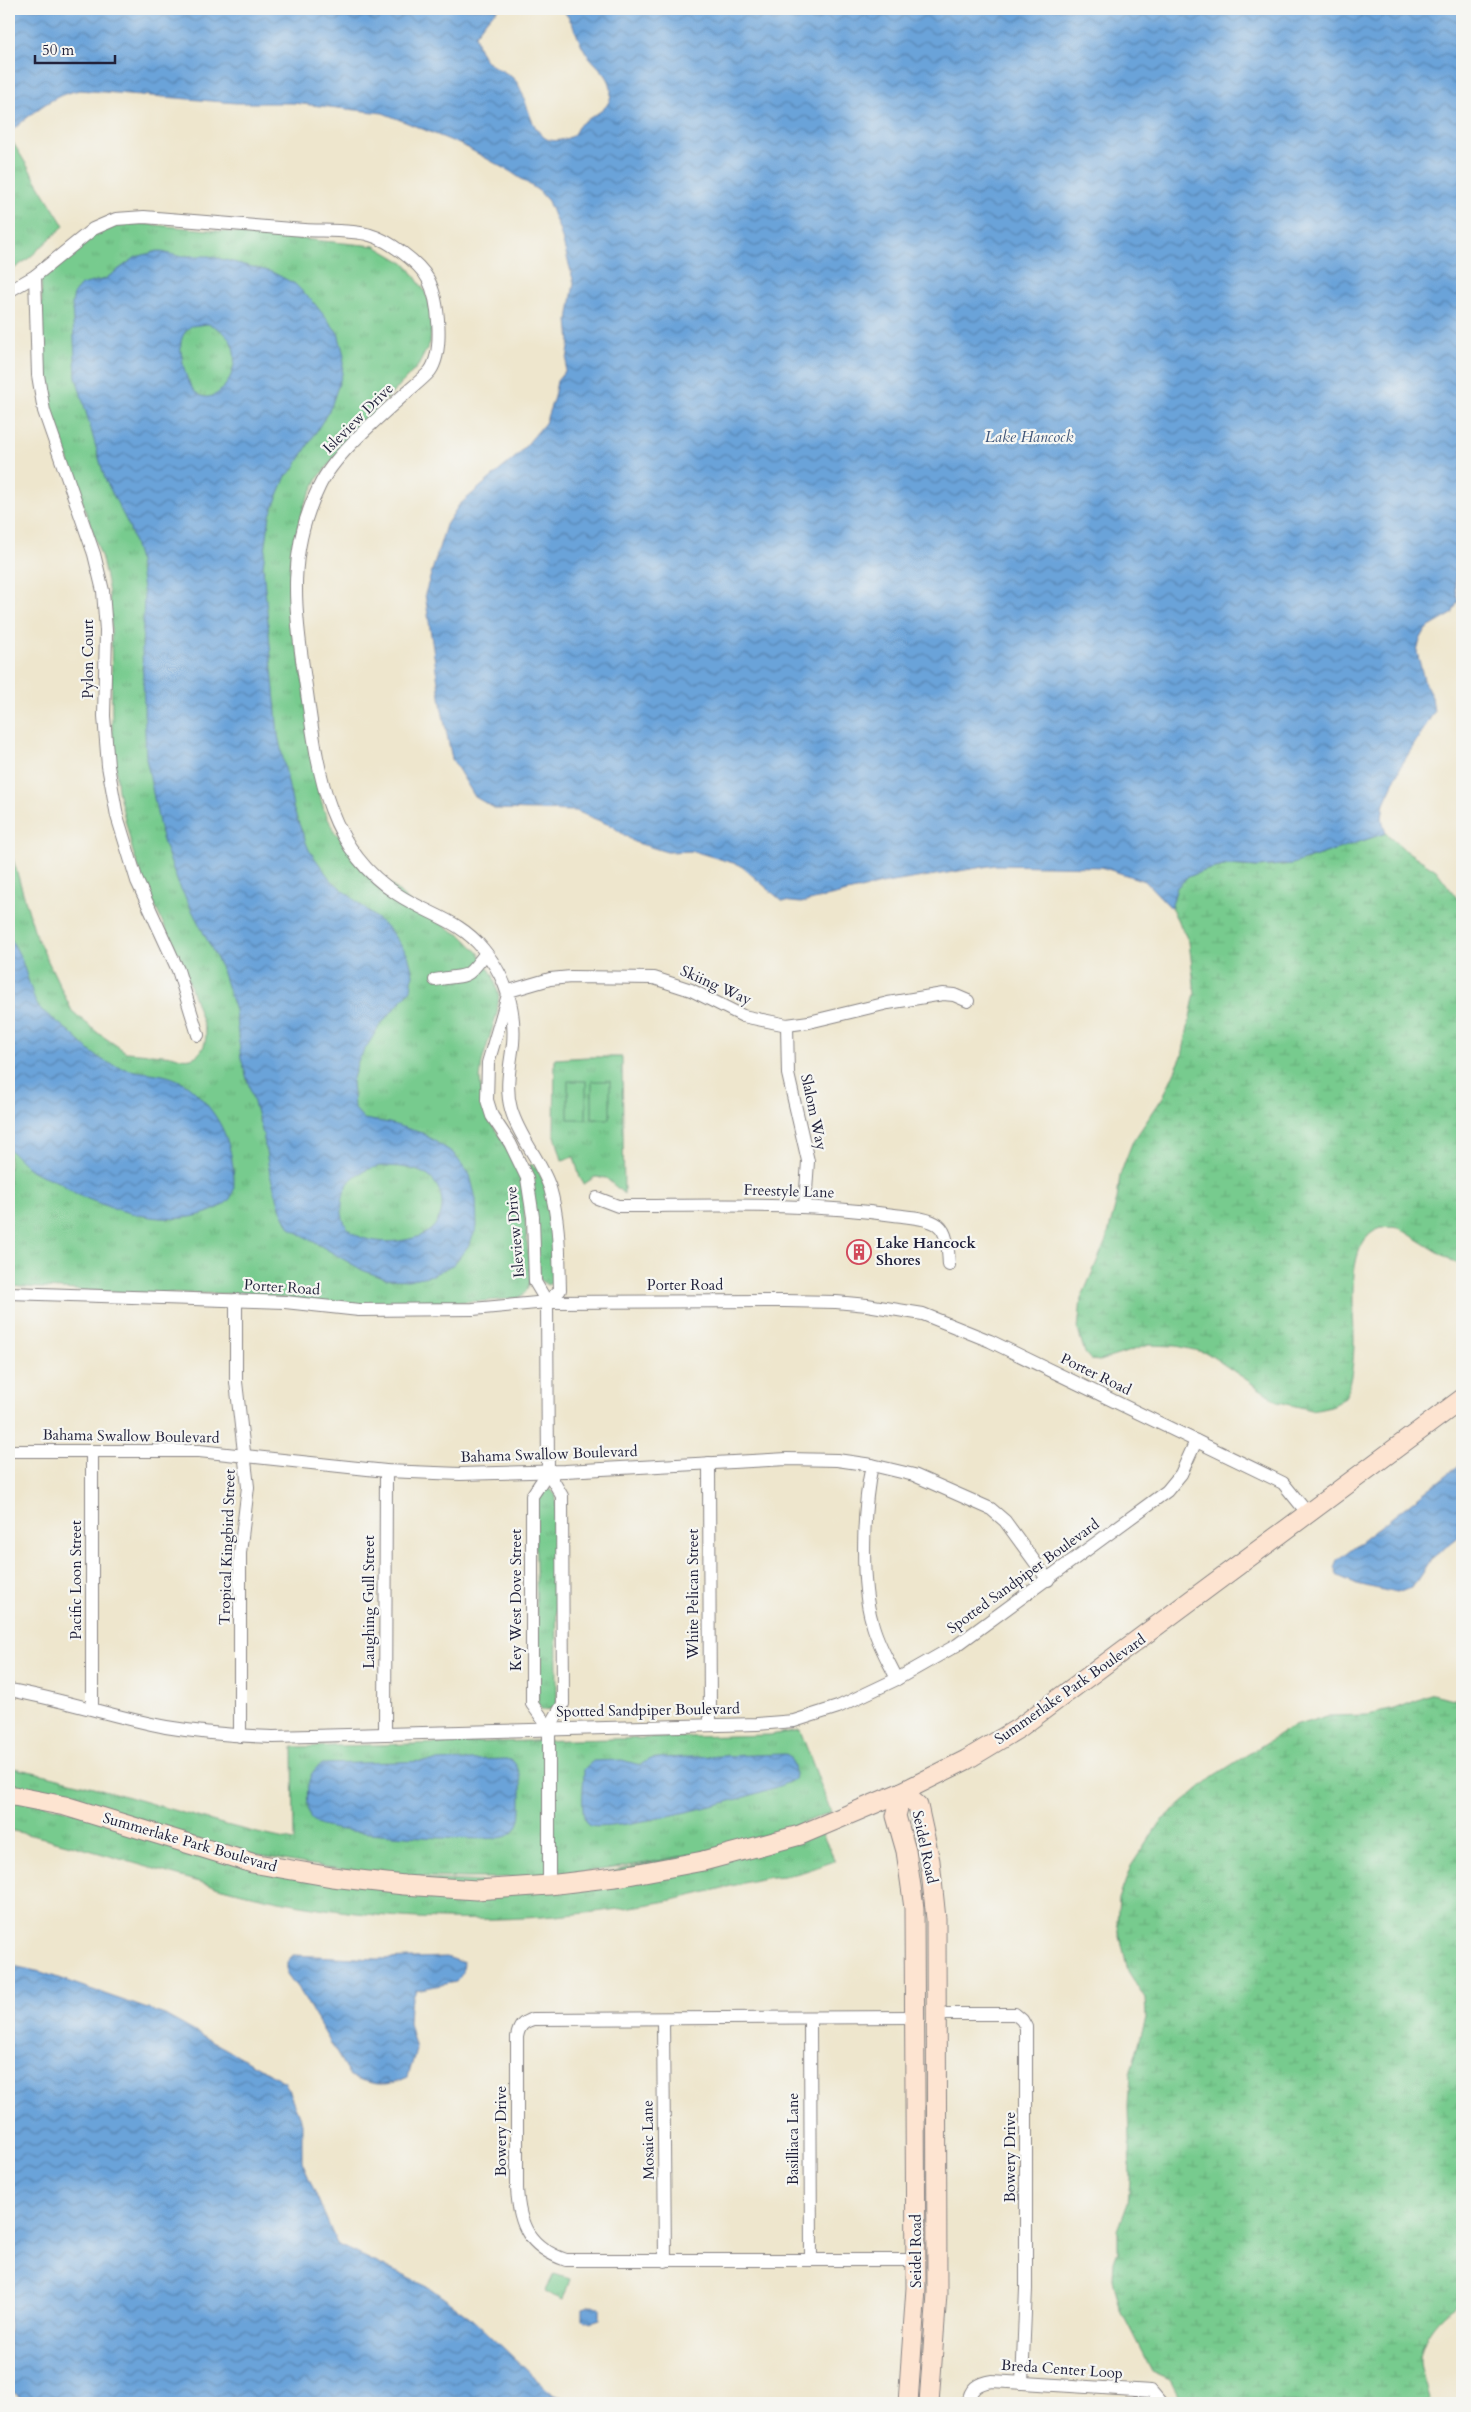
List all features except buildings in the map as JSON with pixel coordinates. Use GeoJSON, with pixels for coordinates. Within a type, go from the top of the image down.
{"type":"FeatureCollection","features":[{"type":"Feature","properties":{"kind":"main road","name":"Summerlake Park Boulevard"},"geometry":{"type":"LineString","coordinates":[[9,1795],[65,1806],[252,1863],[332,1878],[404,1886],[476,1890],[549,1885],[623,1876],[730,1854],[800,1835],[902,1792],[966,1760],[1019,1728],[1309,1515],[1462,1399]]}},
{"type":"Feature","properties":{"kind":"main road","name":"Seidel Road"},"geometry":{"type":"LineString","coordinates":[[908,2403],[914,2330],[916,2260],[914,1908],[906,1851],[896,1816],[902,1792],[918,1806],[933,1880],[937,2014],[937,2294],[929,2403]]}},
{"type":"Feature","properties":{"kind":"street","name":"Isleview Drive"},"geometry":{"type":"LineString","coordinates":[[9,291],[35,276],[93,229],[116,219],[144,217],[371,235],[409,257],[427,278],[438,310],[438,339],[432,369],[349,447],[321,482],[308,510],[300,537],[295,566],[298,616],[320,779],[326,799],[347,844],[380,881],[399,896],[447,919],[467,933],[486,953],[509,991],[514,1026],[509,1095],[519,1131],[549,1186],[559,1232],[560,1290],[547,1302],[535,1282],[533,1217],[527,1178],[520,1160],[492,1116],[487,1100],[488,1063],[509,991]]}},
{"type":"Feature","properties":{"kind":"street","name":"Pylon Court"},"geometry":{"type":"LineString","coordinates":[[35,276],[38,375],[44,411],[94,554],[103,591],[106,631],[104,716],[108,766],[117,816],[137,881],[178,970],[198,1035]]}},
{"type":"Feature","properties":{"kind":"street"},"geometry":{"type":"LineString","coordinates":[[436,980],[466,976],[486,953]]}},
{"type":"Feature","properties":{"kind":"street","name":"Skiing Way"},"geometry":{"type":"LineString","coordinates":[[509,991],[550,979],[571,977],[654,978],[691,990],[743,1016],[787,1025],[809,1022],[888,1002],[943,994],[954,995],[968,1002]]}},
{"type":"Feature","properties":{"kind":"street","name":"Slalom Way"},"geometry":{"type":"LineString","coordinates":[[787,1025],[788,1074],[808,1161],[805,1206]]}},
{"type":"Feature","properties":{"kind":"street"},"geometry":{"type":"LineString","coordinates":[[520,1160],[532,1154]]}},
{"type":"Feature","properties":{"kind":"street","name":"Freestyle Lane"},"geometry":{"type":"LineString","coordinates":[[597,1198],[618,1206],[805,1206],[880,1213],[929,1221],[939,1226],[943,1232],[949,1265]]}},
{"type":"Feature","properties":{"kind":"street","name":"Porter Road"},"geometry":{"type":"LineString","coordinates":[[9,1293],[285,1302],[358,1310],[473,1309],[547,1302],[836,1302],[923,1314],[990,1341],[1283,1483],[1309,1515]]}},
{"type":"Feature","properties":{"kind":"street","name":"Tropical Kingbird Street"},"geometry":{"type":"LineString","coordinates":[[236,1300],[236,1382],[246,1456],[248,1496],[242,1526],[240,1553],[240,1736]]}},
{"type":"Feature","properties":{"kind":"street"},"geometry":{"type":"LineString","coordinates":[[547,1302],[548,1472],[562,1496],[563,1689],[563,1704],[549,1728],[549,1885]]}},
{"type":"Feature","properties":{"kind":"street","name":"Spotted Sandpiper Boulevard"},"geometry":{"type":"LineString","coordinates":[[9,1690],[92,1708],[166,1727],[240,1736],[710,1725],[794,1720],[838,1707],[897,1679],[957,1645],[1167,1491],[1181,1474],[1196,1441]]}},
{"type":"Feature","properties":{"kind":"street","name":"Bahama Swallow Boulevard"},"geometry":{"type":"LineString","coordinates":[[9,1451],[199,1451],[386,1471],[460,1474],[548,1472],[787,1459],[837,1460],[872,1465],[914,1475],[991,1509],[1005,1521],[1048,1580]]}},
{"type":"Feature","properties":{"kind":"street","name":"Pacific Loon Street"},"geometry":{"type":"LineString","coordinates":[[92,1452],[92,1708]]}},
{"type":"Feature","properties":{"kind":"street","name":"White Pelican Street"},"geometry":{"type":"LineString","coordinates":[[709,1463],[710,1725]]}},
{"type":"Feature","properties":{"kind":"street"},"geometry":{"type":"LineString","coordinates":[[872,1465],[866,1505],[866,1595],[879,1644],[897,1679]]}},
{"type":"Feature","properties":{"kind":"street","name":"Laughing Gull Street"},"geometry":{"type":"LineString","coordinates":[[385,1733],[386,1471]]}},
{"type":"Feature","properties":{"kind":"street","name":"Key West Dove Street"},"geometry":{"type":"LineString","coordinates":[[548,1472],[532,1496],[532,1704],[549,1728]]}},
{"type":"Feature","properties":{"kind":"street","name":"Bowery Drive"},"geometry":{"type":"LineString","coordinates":[[937,2014],[1015,2014],[1022,2020],[1026,2028],[1026,2288],[1022,2383]]}},
{"type":"Feature","properties":{"kind":"street","name":"Bowery Drive"},"geometry":{"type":"LineString","coordinates":[[915,2017],[533,2019],[522,2024],[517,2037],[517,2188],[518,2209],[525,2228],[537,2245],[555,2256],[566,2260],[916,2260]]}},
{"type":"Feature","properties":{"kind":"street","name":"Basilliaca Lane"},"geometry":{"type":"LineString","coordinates":[[810,2018],[810,2260]]}},
{"type":"Feature","properties":{"kind":"street","name":"Mosaic Lane"},"geometry":{"type":"LineString","coordinates":[[663,2019],[665,2261]]}},
{"type":"Feature","properties":{"kind":"street","name":"Breda Center Loop"},"geometry":{"type":"LineString","coordinates":[[968,2403],[974,2386],[982,2382],[1150,2391],[1160,2403]]}},
{"type":"Feature","properties":{"kind":"green space"},"geometry":{"type":"Polygon","coordinates":[[[9,136],[64,226],[28,259],[9,272],[9,136]]]}},
{"type":"Feature","properties":{"kind":"green space"},"geometry":{"type":"Polygon","coordinates":[[[125,222],[375,246],[407,265],[424,290],[430,303],[432,322],[430,343],[418,366],[364,423],[318,478],[305,503],[290,561],[293,610],[319,793],[324,810],[334,831],[420,912],[462,936],[478,952],[493,975],[499,996],[497,1013],[482,1062],[480,1079],[483,1104],[487,1116],[521,1175],[530,1282],[524,1294],[518,1298],[487,1301],[350,1304],[245,1294],[112,1292],[9,1286],[9,846],[36,936],[72,1011],[98,1033],[126,1052],[182,1058],[193,1057],[198,1055],[204,1046],[206,1033],[185,970],[145,885],[133,852],[118,791],[112,726],[111,615],[108,587],[102,559],[49,403],[44,374],[41,278],[98,230],[125,222]]]}},
{"type":"Feature","properties":{"kind":"green space"},"geometry":{"type":"Polygon","coordinates":[[[1386,833],[1405,850],[1436,870],[1462,905],[1462,1264],[1456,1263],[1399,1228],[1381,1228],[1368,1236],[1360,1249],[1355,1266],[1353,1286],[1354,1354],[1349,1384],[1345,1398],[1331,1406],[1312,1410],[1279,1402],[1207,1353],[1177,1346],[1149,1345],[1099,1361],[1091,1360],[1085,1353],[1078,1330],[1081,1299],[1107,1238],[1117,1199],[1120,1175],[1132,1143],[1163,1097],[1182,1056],[1195,993],[1189,942],[1171,908],[1177,887],[1188,877],[1203,871],[1228,865],[1258,867],[1292,864],[1386,833]]]}},
{"type":"Feature","properties":{"kind":"green space"},"geometry":{"type":"Polygon","coordinates":[[[622,1057],[624,1194],[606,1178],[595,1177],[584,1184],[580,1178],[574,1157],[562,1160],[554,1132],[555,1059],[622,1057]]]}},
{"type":"Feature","properties":{"kind":"green space"},"geometry":{"type":"Polygon","coordinates":[[[568,1081],[586,1081],[586,1119],[568,1119],[568,1081]]]}},
{"type":"Feature","properties":{"kind":"green space"},"geometry":{"type":"Polygon","coordinates":[[[592,1081],[610,1081],[610,1119],[592,1119],[592,1081]]]}},
{"type":"Feature","properties":{"kind":"green space"},"geometry":{"type":"Polygon","coordinates":[[[532,1164],[540,1173],[549,1202],[553,1237],[554,1282],[548,1285],[540,1280],[528,1167],[532,1164]]]}},
{"type":"Feature","properties":{"kind":"green space"},"geometry":{"type":"Polygon","coordinates":[[[544,1489],[551,1490],[556,1495],[557,1702],[552,1709],[543,1710],[538,1706],[535,1495],[544,1489]]]}},
{"type":"Feature","properties":{"kind":"green space"},"geometry":{"type":"Polygon","coordinates":[[[1433,1694],[1462,1701],[1462,2301],[1435,2324],[1422,2348],[1420,2357],[1421,2367],[1430,2403],[1182,2403],[1170,2380],[1152,2372],[1120,2309],[1113,2278],[1114,2262],[1118,2251],[1118,2230],[1128,2203],[1130,2180],[1128,2105],[1130,2074],[1146,2019],[1145,1998],[1128,1971],[1117,1922],[1119,1899],[1131,1866],[1160,1822],[1214,1776],[1291,1727],[1327,1716],[1368,1715],[1395,1709],[1433,1694]]]}},
{"type":"Feature","properties":{"kind":"green space"},"geometry":{"type":"Polygon","coordinates":[[[800,1730],[831,1812],[753,1839],[673,1858],[621,1867],[518,1877],[417,1876],[314,1865],[240,1851],[9,1789],[9,1767],[80,1783],[222,1824],[294,1841],[293,1747],[770,1735],[800,1730]]]}},
{"type":"Feature","properties":{"kind":"green space"},"geometry":{"type":"Polygon","coordinates":[[[9,1795],[312,1874],[549,1885],[819,1827],[835,1861],[791,1875],[765,1878],[665,1901],[604,1911],[511,1919],[418,1918],[371,1915],[325,1909],[245,1894],[9,1830],[9,1795]]]}},
{"type":"Feature","properties":{"kind":"green space"},"geometry":{"type":"Polygon","coordinates":[[[554,2274],[570,2279],[563,2300],[545,2292],[554,2274]]]}},
{"type":"Feature","properties":{"kind":"water","name":"Lake Hancock"},"geometry":{"type":"Polygon","coordinates":[[[9,9],[499,9],[488,18],[475,35],[480,51],[489,63],[515,80],[535,126],[545,138],[555,141],[570,137],[580,124],[601,111],[608,103],[611,92],[605,75],[588,56],[572,23],[561,9],[1462,9],[1462,518],[1455,586],[1458,601],[1452,614],[1426,629],[1420,640],[1417,652],[1425,684],[1432,697],[1434,712],[1401,766],[1384,803],[1382,819],[1386,833],[1292,864],[1258,867],[1228,865],[1203,871],[1188,877],[1177,887],[1171,908],[1145,881],[1101,867],[995,865],[881,884],[801,903],[782,901],[740,865],[693,851],[667,852],[634,842],[612,826],[576,811],[496,809],[475,797],[452,759],[442,710],[425,594],[446,525],[459,505],[518,455],[545,423],[554,397],[557,381],[565,371],[570,342],[568,320],[574,283],[560,231],[548,201],[539,191],[511,172],[462,145],[383,113],[293,103],[236,103],[80,90],[59,96],[50,101],[9,133],[9,9]]]}},
{"type":"Feature","properties":{"kind":"water"},"geometry":{"type":"Polygon","coordinates":[[[158,251],[178,256],[209,256],[272,272],[295,284],[314,303],[338,333],[344,355],[342,374],[331,407],[293,470],[286,476],[270,515],[263,566],[278,735],[294,811],[309,850],[330,879],[389,929],[408,955],[413,974],[411,990],[380,1025],[358,1061],[352,1082],[354,1108],[364,1119],[389,1123],[422,1133],[453,1153],[470,1175],[476,1199],[477,1227],[469,1245],[454,1264],[433,1275],[408,1280],[386,1279],[362,1270],[290,1228],[281,1210],[270,1175],[263,1134],[241,1058],[235,1011],[221,967],[178,883],[162,838],[146,758],[142,651],[144,596],[138,556],[129,526],[105,479],[76,377],[72,304],[74,293],[81,285],[105,279],[136,257],[158,251]],[[208,324],[191,326],[184,334],[181,343],[183,363],[192,387],[203,397],[216,394],[226,384],[233,369],[234,351],[226,335],[208,324]],[[380,1166],[358,1174],[345,1189],[342,1213],[347,1227],[362,1238],[382,1242],[414,1238],[430,1230],[436,1224],[442,1208],[442,1199],[435,1183],[423,1173],[411,1169],[380,1166]]]}},
{"type":"Feature","properties":{"kind":"water"},"geometry":{"type":"Polygon","coordinates":[[[9,935],[21,958],[39,1008],[95,1055],[105,1061],[134,1071],[167,1076],[178,1080],[198,1095],[212,1111],[226,1138],[233,1168],[233,1192],[227,1202],[206,1213],[191,1217],[159,1218],[143,1216],[111,1207],[75,1193],[58,1182],[31,1170],[9,1149],[9,935]]]}},
{"type":"Feature","properties":{"kind":"water"},"geometry":{"type":"Polygon","coordinates":[[[1462,1463],[1462,1534],[1431,1559],[1412,1588],[1396,1593],[1357,1584],[1338,1576],[1334,1567],[1337,1560],[1462,1463]]]}},
{"type":"Feature","properties":{"kind":"water"},"geometry":{"type":"Polygon","coordinates":[[[788,1755],[794,1766],[794,1779],[756,1794],[654,1819],[623,1824],[600,1827],[588,1825],[585,1821],[583,1807],[584,1769],[593,1761],[622,1760],[640,1765],[650,1759],[658,1758],[788,1755]]]}},
{"type":"Feature","properties":{"kind":"water"},"geometry":{"type":"Polygon","coordinates":[[[506,1759],[513,1761],[516,1766],[520,1775],[521,1785],[520,1821],[516,1829],[507,1836],[475,1839],[357,1832],[322,1826],[315,1823],[310,1817],[307,1794],[309,1779],[312,1773],[323,1764],[506,1759]]]}},
{"type":"Feature","properties":{"kind":"water"},"geometry":{"type":"Polygon","coordinates":[[[293,1955],[377,1959],[447,1957],[464,1963],[463,1972],[456,1982],[416,1990],[410,2005],[409,2023],[416,2050],[408,2077],[392,2083],[379,2084],[366,2082],[350,2076],[302,1994],[287,1974],[287,1962],[293,1955]]]}},
{"type":"Feature","properties":{"kind":"water"},"geometry":{"type":"Polygon","coordinates":[[[9,1965],[41,1972],[165,2015],[285,2082],[302,2123],[302,2162],[337,2244],[430,2288],[474,2320],[552,2394],[575,2403],[24,2403],[20,2397],[9,2389],[9,1965]]]}},
{"type":"Feature","properties":{"kind":"water"},"geometry":{"type":"Polygon","coordinates":[[[592,2305],[600,2308],[600,2319],[591,2322],[582,2319],[582,2308],[592,2305]]]}},
{"type":"Feature","properties":{"kind":"place","name":"Lake Hancock Shores"},"geometry":{"type":"Point","coordinates":[859,1252]}}]}
